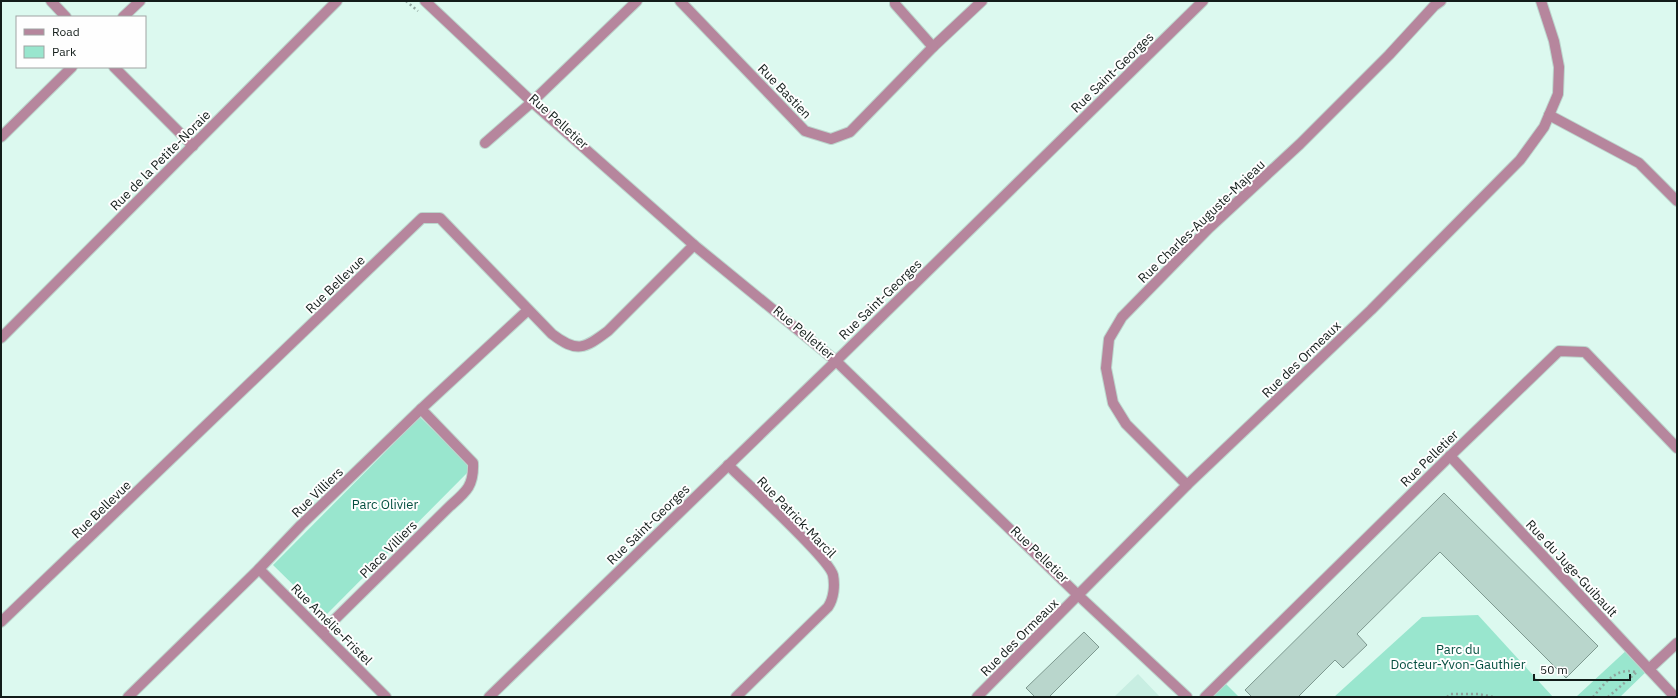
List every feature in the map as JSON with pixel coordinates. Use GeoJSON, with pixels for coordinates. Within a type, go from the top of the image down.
{"type":"FeatureCollection","features":[{"type":"Feature","properties":{"kind":"street"},"geometry":{"type":"LineString","coordinates":[[51,1],[65,16]]}},
{"type":"Feature","properties":{"kind":"street"},"geometry":{"type":"LineString","coordinates":[[125,16],[140,1]]}},
{"type":"Feature","properties":{"kind":"street","name":"Rue de la Petite-Noraie"},"geometry":{"type":"LineString","coordinates":[[1,338],[337,1]]}},
{"type":"Feature","properties":{"kind":"street","name":"Rue Pelletier"},"geometry":{"type":"LineString","coordinates":[[425,1],[532,102],[694,245],[836,361],[1079,596],[1187,697]]}},
{"type":"Feature","properties":{"kind":"street"},"geometry":{"type":"LineString","coordinates":[[485,143],[532,102],[637,1]]}},
{"type":"Feature","properties":{"kind":"street","name":"Rue Bastien"},"geometry":{"type":"LineString","coordinates":[[680,1],[805,131],[831,139],[850,132],[933,47],[982,1]]}},
{"type":"Feature","properties":{"kind":"street"},"geometry":{"type":"LineString","coordinates":[[895,1],[895,4],[933,47]]}},
{"type":"Feature","properties":{"kind":"street","name":"Rue Saint-Georges"},"geometry":{"type":"LineString","coordinates":[[489,697],[836,361],[1203,1]]}},
{"type":"Feature","properties":{"kind":"street","name":"Rue Charles-Auguste-Majeau"},"geometry":{"type":"LineString","coordinates":[[1187,485],[1126,424],[1113,403],[1106,368],[1108,339],[1122,317],[1209,228],[1300,144],[1389,55],[1434,6],[1441,1]]}},
{"type":"Feature","properties":{"kind":"street","name":"Rue des Ormeaux"},"geometry":{"type":"LineString","coordinates":[[977,697],[1079,596],[1187,485],[1371,310],[1520,160],[1544,128],[1558,94],[1559,67],[1554,41],[1542,1]]}},
{"type":"Feature","properties":{"kind":"street"},"geometry":{"type":"LineString","coordinates":[[1,137],[71,68]]}},
{"type":"Feature","properties":{"kind":"street"},"geometry":{"type":"LineString","coordinates":[[115,68],[193,146]]}},
{"type":"Feature","properties":{"kind":"street"},"geometry":{"type":"LineString","coordinates":[[1549,116],[1639,163],[1677,201]]}},
{"type":"Feature","properties":{"kind":"street","name":"Rue Bellevue"},"geometry":{"type":"LineString","coordinates":[[1,622],[422,218],[440,218],[552,334],[564,343],[574,347],[585,346],[595,342],[608,331],[694,245]]}},
{"type":"Feature","properties":{"kind":"street","name":"Rue Villiers"},"geometry":{"type":"LineString","coordinates":[[128,697],[259,569],[301,525],[421,409],[528,310]]}},
{"type":"Feature","properties":{"kind":"street","name":"Rue Pelletier"},"geometry":{"type":"LineString","coordinates":[[1205,697],[1450,456],[1560,351],[1585,352],[1677,448]]}},
{"type":"Feature","properties":{"kind":"street","name":"Place Villiers"},"geometry":{"type":"LineString","coordinates":[[322,632],[466,492],[473,474],[473,463],[421,409]]}},
{"type":"Feature","properties":{"kind":"street","name":"Rue du Juge-Guibault"},"geometry":{"type":"LineString","coordinates":[[1450,456],[1675,697]]}},
{"type":"Feature","properties":{"kind":"street","name":"Rue Patrick-Marcil"},"geometry":{"type":"LineString","coordinates":[[728,465],[814,550],[833,574],[834,593],[832,601],[828,607],[736,697]]}},
{"type":"Feature","properties":{"kind":"street","name":"Rue Amélie-Fristel"},"geometry":{"type":"LineString","coordinates":[[259,569],[386,697]]}},
{"type":"Feature","properties":{"kind":"street"},"geometry":{"type":"LineString","coordinates":[[1649,669],[1677,643]]}},
{"type":"Feature","properties":{"kind":"path"},"geometry":{"type":"LineString","coordinates":[[406,1],[423,16]]}},
{"type":"Feature","properties":{"kind":"path"},"geometry":{"type":"LineString","coordinates":[[1593,697],[1612,676],[1627,670],[1637,672],[1641,677]]}},
{"type":"Feature","properties":{"kind":"path"},"geometry":{"type":"LineString","coordinates":[[1608,697],[1637,672]]}},
{"type":"Feature","properties":{"kind":"path"},"geometry":{"type":"LineString","coordinates":[[1447,697],[1451,694],[1478,694],[1494,697]]}},
{"type":"Feature","properties":{"kind":"shaded area"},"geometry":{"type":"Polygon","coordinates":[[[1138,674],[1160,697],[1114,697],[1138,674]]]}},
{"type":"Feature","properties":{"kind":"green space","name":"Parc Olivier"},"geometry":{"type":"Polygon","coordinates":[[[420,417],[472,468],[325,616],[273,565],[420,417]]]}},
{"type":"Feature","properties":{"kind":"green space","name":"Parc du Docteur-Yvon-Gauthier"},"geometry":{"type":"Polygon","coordinates":[[[1478,615],[1553,697],[1334,697],[1422,617],[1478,615]]]}},
{"type":"Feature","properties":{"kind":"green space"},"geometry":{"type":"Polygon","coordinates":[[[1629,648],[1649,669],[1620,697],[1576,697],[1629,648]]]}},
{"type":"Feature","properties":{"kind":"green space"},"geometry":{"type":"Polygon","coordinates":[[[1222,680],[1239,697],[1205,697],[1222,680]]]}},
{"type":"Feature","properties":{"kind":"building"},"geometry":{"type":"Polygon","coordinates":[[[1444,493],[1598,646],[1566,678],[1440,552],[1357,634],[1367,645],[1343,668],[1335,660],[1298,697],[1252,697],[1245,690],[1444,493]]]}},
{"type":"Feature","properties":{"kind":"building"},"geometry":{"type":"Polygon","coordinates":[[[1084,632],[1099,647],[1049,697],[1035,697],[1026,688],[1084,632]]]}}]}
